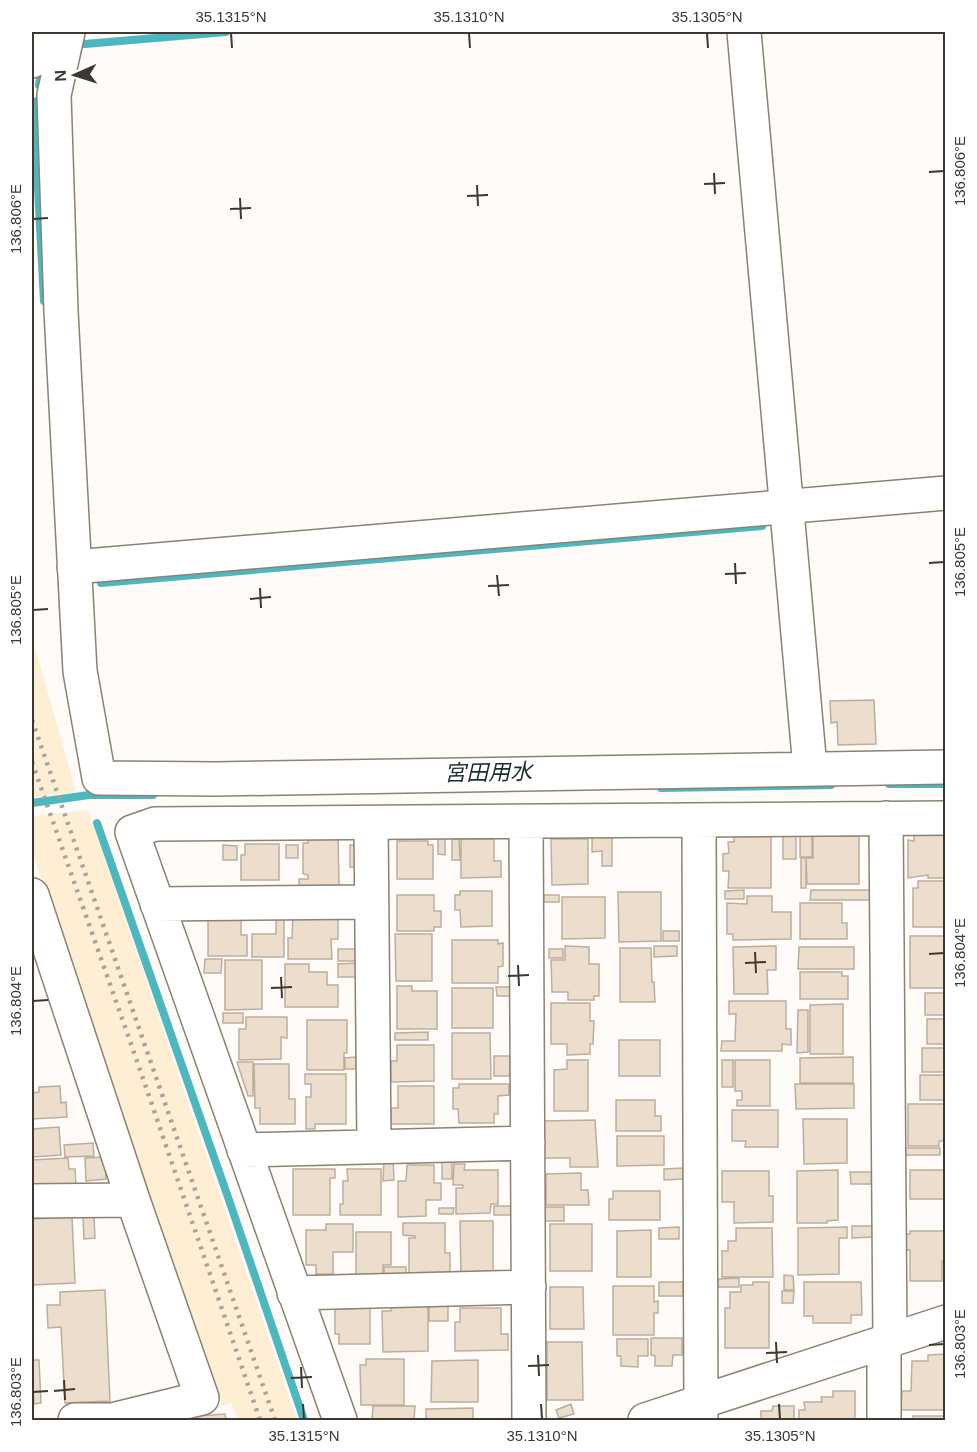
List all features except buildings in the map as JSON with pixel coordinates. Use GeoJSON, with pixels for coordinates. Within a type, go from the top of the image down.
{"type":"FeatureCollection","features":[{"type":"Feature","properties":{"kind":"street"},"geometry":{"type":"LineString","coordinates":[[32,61],[37,32]]}},
{"type":"Feature","properties":{"kind":"street"},"geometry":{"type":"LineString","coordinates":[[68,32],[43,94],[61,311],[80,671],[99,778],[216,779],[945,767]]}},
{"type":"Feature","properties":{"kind":"street"},"geometry":{"type":"LineString","coordinates":[[744,32],[810,768]]}},
{"type":"Feature","properties":{"kind":"street"},"geometry":{"type":"LineString","coordinates":[[74,567],[945,493]]}},
{"type":"Feature","properties":{"kind":"street"},"geometry":{"type":"LineString","coordinates":[[884,1420],[887,1341],[886,818]]}},
{"type":"Feature","properties":{"kind":"street"},"geometry":{"type":"LineString","coordinates":[[340,1420],[132,832],[155,824],[945,818]]}},
{"type":"Feature","properties":{"kind":"street"},"geometry":{"type":"LineString","coordinates":[[699,820],[701,1411]]}},
{"type":"Feature","properties":{"kind":"street"},"geometry":{"type":"LineString","coordinates":[[526,822],[529,1420]]}},
{"type":"Feature","properties":{"kind":"street"},"geometry":{"type":"LineString","coordinates":[[371,823],[374,1146]]}},
{"type":"Feature","properties":{"kind":"street"},"geometry":{"type":"LineString","coordinates":[[32,895],[132,1200],[202,1398],[112,1420],[75,1420]]}},
{"type":"Feature","properties":{"kind":"street"},"geometry":{"type":"LineString","coordinates":[[157,904],[371,902]]}},
{"type":"Feature","properties":{"kind":"street"},"geometry":{"type":"LineString","coordinates":[[244,1150],[528,1143]]}},
{"type":"Feature","properties":{"kind":"street"},"geometry":{"type":"LineString","coordinates":[[32,1201],[132,1200]]}},
{"type":"Feature","properties":{"kind":"street"},"geometry":{"type":"LineString","coordinates":[[294,1293],[529,1287]]}},
{"type":"Feature","properties":{"kind":"street"},"geometry":{"type":"LineString","coordinates":[[645,1420],[701,1411],[887,1341],[945,1322]]}},
{"type":"Feature","properties":{"kind":"shaded area"},"geometry":{"type":"Polygon","coordinates":[[[32,640],[39,661],[76,792],[32,798],[32,640]]]}},
{"type":"Feature","properties":{"kind":"shaded area"},"geometry":{"type":"Polygon","coordinates":[[[88,810],[297,1420],[237,1420],[231,1403],[222,1406],[32,852],[32,816],[88,810]]]}},
{"type":"Feature","properties":{"kind":"waterway"},"geometry":{"type":"LineString","coordinates":[[85,44],[226,32]]}},
{"type":"Feature","properties":{"kind":"waterway"},"geometry":{"type":"LineString","coordinates":[[39,85],[42,65]]}},
{"type":"Feature","properties":{"kind":"waterway"},"geometry":{"type":"LineString","coordinates":[[37,101],[35,132],[44,301]]}},
{"type":"Feature","properties":{"kind":"waterway"},"geometry":{"type":"LineString","coordinates":[[101,583],[762,526]]}},
{"type":"Feature","properties":{"kind":"waterway","name":"宮田用水"},"geometry":{"type":"LineString","coordinates":[[889,784],[946,784]]}},
{"type":"Feature","properties":{"kind":"waterway","name":"宮田用水"},"geometry":{"type":"LineString","coordinates":[[661,788],[831,785]]}},
{"type":"Feature","properties":{"kind":"waterway","name":"宮田用水"},"geometry":{"type":"LineString","coordinates":[[32,803],[89,795],[153,795]]}},
{"type":"Feature","properties":{"kind":"waterway"},"geometry":{"type":"LineString","coordinates":[[97,823],[304,1420]]}},
{"type":"Feature","properties":{"kind":"railway"},"geometry":{"type":"LineString","coordinates":[[32,720],[275,1420]]}},
{"type":"Feature","properties":{"kind":"railway"},"geometry":{"type":"LineString","coordinates":[[32,762],[260,1420]]}}]}
